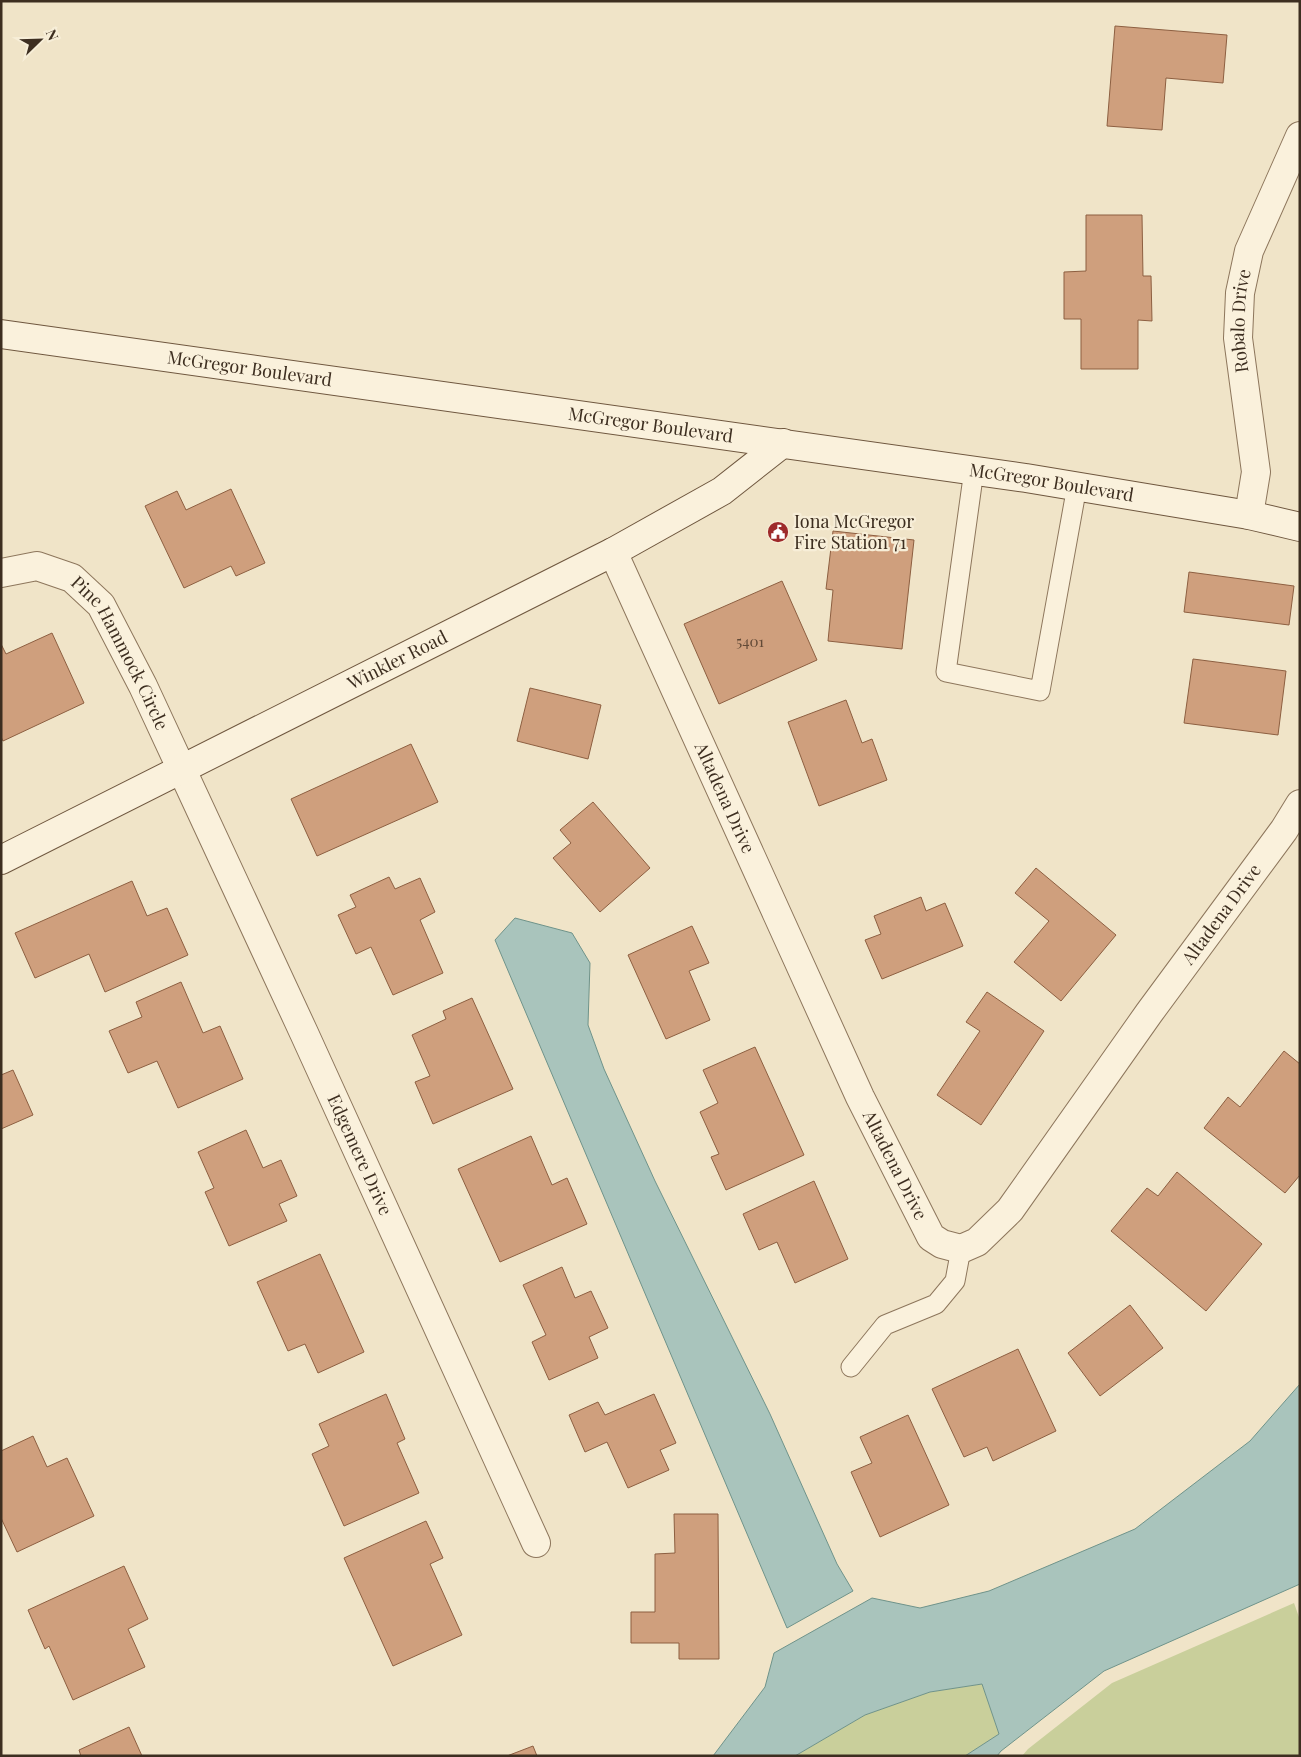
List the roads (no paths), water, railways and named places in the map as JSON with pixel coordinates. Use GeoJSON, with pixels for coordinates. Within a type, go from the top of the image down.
{"type":"FeatureCollection","features":[{"type":"Feature","properties":{"kind":"street","name":"Robalo Drive"},"geometry":{"type":"LineString","coordinates":[[1249,515],[1256,472],[1238,338],[1240,293],[1250,251],[1300,136]]}},
{"type":"Feature","properties":{"kind":"street","name":"McGregor Boulevard"},"geometry":{"type":"LineString","coordinates":[[1,334],[974,470],[1249,515],[1300,527]]}},
{"type":"Feature","properties":{"kind":"street","name":"Winkler Road"},"geometry":{"type":"LineString","coordinates":[[1,860],[613,552],[722,491],[783,443]]}},
{"type":"Feature","properties":{"kind":"street","name":"Altadena Drive"},"geometry":{"type":"LineString","coordinates":[[613,552],[860,1097],[931,1237],[942,1244],[961,1249],[977,1242],[1010,1210],[1149,1013],[1284,830],[1300,804]]}},
{"type":"Feature","properties":{"kind":"street","name":"Pine Hammock Circle"},"geometry":{"type":"LineString","coordinates":[[1,573],[37,566],[72,578],[101,605],[143,686],[181,770]]}},
{"type":"Feature","properties":{"kind":"street","name":"Edgemere Drive"},"geometry":{"type":"LineString","coordinates":[[181,770],[308,1042],[536,1543]]}},
{"type":"Feature","properties":{"kind":"lane"},"geometry":{"type":"LineString","coordinates":[[974,470],[946,672],[1040,690],[1077,486]]}},
{"type":"Feature","properties":{"kind":"lane"},"geometry":{"type":"LineString","coordinates":[[851,1366],[885,1325],[936,1304],[955,1281],[961,1249]]}},
{"type":"Feature","properties":{"kind":"water"},"geometry":{"type":"Polygon","coordinates":[[[515,918],[572,933],[590,963],[588,1025],[604,1069],[655,1181],[770,1414],[837,1564],[853,1591],[787,1628],[495,940],[515,918]]]}},
{"type":"Feature","properties":{"kind":"water"},"geometry":{"type":"Polygon","coordinates":[[[1300,1384],[1300,1584],[1104,1671],[997,1756],[965,1756],[999,1734],[982,1684],[930,1692],[865,1715],[795,1756],[713,1756],[765,1687],[774,1653],[872,1598],[920,1608],[989,1591],[1135,1529],[1250,1441],[1300,1384]]]}},
{"type":"Feature","properties":{"kind":"place","name":"Iona McGregor Fire Station 71"},"geometry":{"type":"Point","coordinates":[778,532]}}]}
